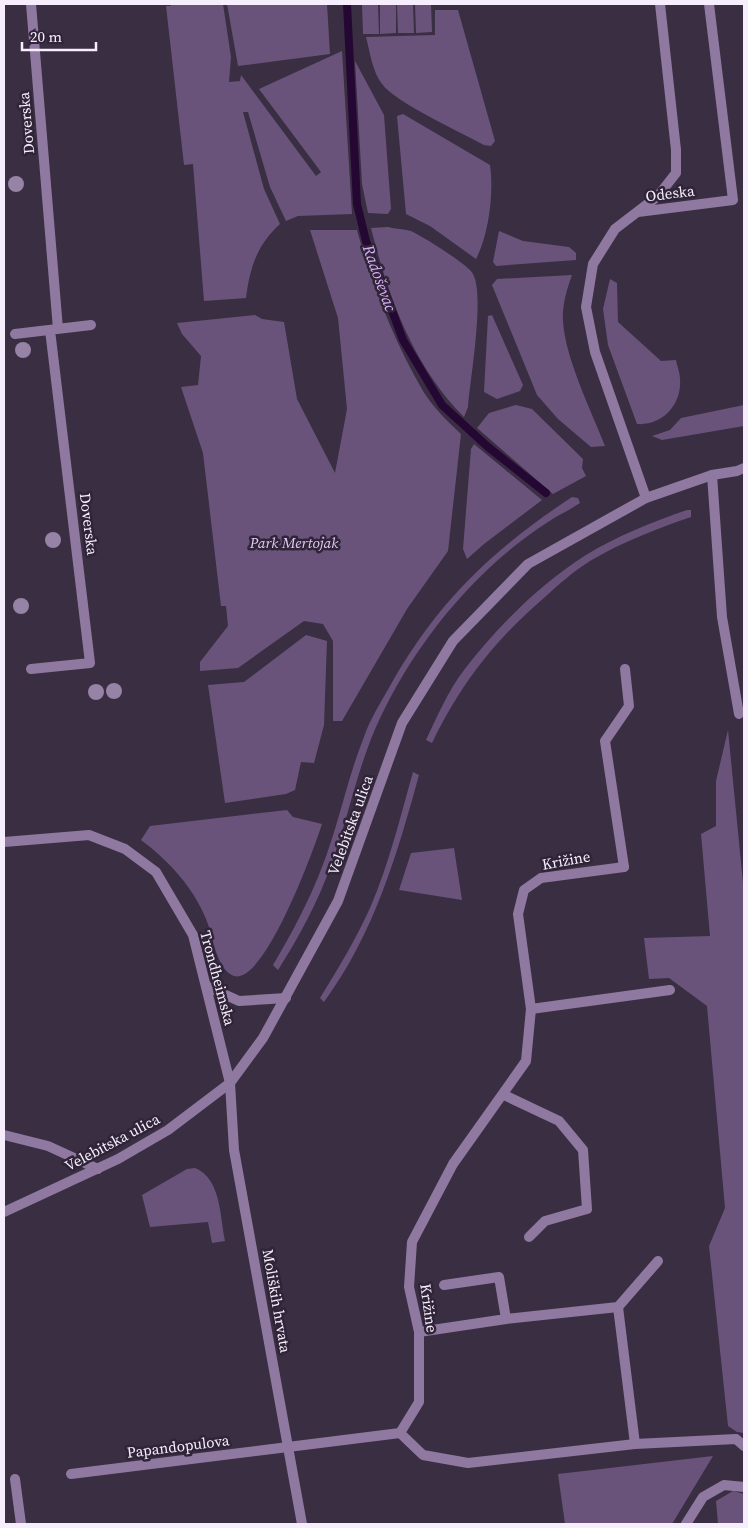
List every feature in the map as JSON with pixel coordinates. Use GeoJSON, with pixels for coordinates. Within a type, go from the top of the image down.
{"type":"FeatureCollection","features":[{"type":"Feature","properties":{"kind":"street","name":"Doverska"},"geometry":{"type":"LineString","coordinates":[[31,4],[54,329],[90,663],[31,669]]}},
{"type":"Feature","properties":{"kind":"street"},"geometry":{"type":"LineString","coordinates":[[637,212],[658,196],[676,173],[676,150],[660,4]]}},
{"type":"Feature","properties":{"kind":"street","name":"Odeska"},"geometry":{"type":"LineString","coordinates":[[646,498],[595,352],[586,307],[593,264],[615,228],[637,212],[733,200],[709,4]]}},
{"type":"Feature","properties":{"kind":"street"},"geometry":{"type":"LineString","coordinates":[[15,334],[91,325]]}},
{"type":"Feature","properties":{"kind":"street","name":"Velebitska ulica"},"geometry":{"type":"LineString","coordinates":[[4,1212],[98,1169],[168,1130],[230,1083],[263,1038],[338,901],[402,722],[453,641],[528,564],[646,498],[712,475],[742,471]]}},
{"type":"Feature","properties":{"kind":"street"},"geometry":{"type":"LineString","coordinates":[[712,475],[722,617],[739,714]]}},
{"type":"Feature","properties":{"kind":"street","name":"Križine"},"geometry":{"type":"LineString","coordinates":[[400,1433],[419,1402],[419,1332],[409,1287],[412,1242],[453,1164],[504,1095],[526,1061],[530,1009],[518,914],[524,890],[541,878],[624,867],[605,741],[629,706],[625,669]]}},
{"type":"Feature","properties":{"kind":"street","name":"Trondheimska"},"geometry":{"type":"LineString","coordinates":[[4,842],[89,835],[125,849],[156,872],[194,935],[230,1083]]}},
{"type":"Feature","properties":{"kind":"street"},"geometry":{"type":"LineString","coordinates":[[206,986],[239,1001],[286,998]]}},
{"type":"Feature","properties":{"kind":"street"},"geometry":{"type":"LineString","coordinates":[[530,1009],[670,990]]}},
{"type":"Feature","properties":{"kind":"street","name":"Moliških hrvata"},"geometry":{"type":"LineString","coordinates":[[230,1083],[234,1150],[302,1524]]}},
{"type":"Feature","properties":{"kind":"street"},"geometry":{"type":"LineString","coordinates":[[504,1095],[559,1121],[583,1150],[587,1209],[545,1221],[529,1237]]}},
{"type":"Feature","properties":{"kind":"street"},"geometry":{"type":"LineString","coordinates":[[4,1135],[48,1146],[98,1169]]}},
{"type":"Feature","properties":{"kind":"street"},"geometry":{"type":"LineString","coordinates":[[419,1332],[506,1319],[618,1307],[658,1261]]}},
{"type":"Feature","properties":{"kind":"street"},"geometry":{"type":"LineString","coordinates":[[444,1285],[499,1276],[506,1319]]}},
{"type":"Feature","properties":{"kind":"street"},"geometry":{"type":"LineString","coordinates":[[618,1307],[635,1444]]}},
{"type":"Feature","properties":{"kind":"street"},"geometry":{"type":"LineString","coordinates":[[288,1447],[400,1433],[423,1455],[468,1464],[635,1444],[736,1439],[744,1446]]}},
{"type":"Feature","properties":{"kind":"street","name":"Papandopulova"},"geometry":{"type":"LineString","coordinates":[[72,1474],[288,1447]]}},
{"type":"Feature","properties":{"kind":"street"},"geometry":{"type":"LineString","coordinates":[[15,1479],[20,1524]]}},
{"type":"Feature","properties":{"kind":"street"},"geometry":{"type":"LineString","coordinates":[[686,1524],[703,1497],[724,1485],[744,1488]]}},
{"type":"Feature","properties":{"kind":"green space"},"geometry":{"type":"Polygon","coordinates":[[[171,4],[223,4],[231,57],[229,82],[240,81],[241,75],[316,176],[321,172],[259,89],[342,51],[352,214],[298,216],[286,221],[270,187],[248,112],[243,112],[264,189],[280,224],[260,248],[252,266],[246,298],[204,301],[193,164],[184,165],[166,6],[171,6],[171,4]]]}},
{"type":"Feature","properties":{"kind":"green space"},"geometry":{"type":"Polygon","coordinates":[[[227,4],[327,4],[330,54],[238,66],[227,4]]]}},
{"type":"Feature","properties":{"kind":"green space"},"geometry":{"type":"Polygon","coordinates":[[[362,4],[378,4],[379,34],[363,34],[362,4]]]}},
{"type":"Feature","properties":{"kind":"green space"},"geometry":{"type":"Polygon","coordinates":[[[380,4],[396,4],[396,33],[380,34],[380,4]]]}},
{"type":"Feature","properties":{"kind":"green space"},"geometry":{"type":"Polygon","coordinates":[[[397,4],[413,4],[414,33],[398,33],[397,4]]]}},
{"type":"Feature","properties":{"kind":"green space"},"geometry":{"type":"Polygon","coordinates":[[[415,4],[431,4],[432,32],[416,33],[415,4]]]}},
{"type":"Feature","properties":{"kind":"green space"},"geometry":{"type":"Polygon","coordinates":[[[435,10],[458,10],[495,141],[491,146],[484,145],[401,100],[389,92],[376,73],[366,37],[435,35],[435,10]]]}},
{"type":"Feature","properties":{"kind":"green space"},"geometry":{"type":"Polygon","coordinates":[[[355,61],[384,115],[391,209],[388,214],[368,213],[362,184],[355,61]]]}},
{"type":"Feature","properties":{"kind":"green space"},"geometry":{"type":"Polygon","coordinates":[[[403,114],[490,165],[491,200],[484,238],[476,259],[430,226],[406,214],[397,116],[403,114]]]}},
{"type":"Feature","properties":{"kind":"green space"},"geometry":{"type":"Polygon","coordinates":[[[388,227],[408,230],[417,234],[455,258],[473,274],[478,300],[476,338],[468,407],[464,417],[430,376],[394,304],[371,228],[388,227]]]}},
{"type":"Feature","properties":{"kind":"green space","name":"Park Mertojak"},"geometry":{"type":"Polygon","coordinates":[[[310,230],[357,230],[385,312],[412,372],[431,403],[461,434],[448,551],[407,609],[342,721],[333,721],[333,641],[323,624],[304,621],[238,668],[200,671],[200,662],[228,626],[226,606],[221,606],[203,453],[181,387],[198,385],[201,356],[182,334],[177,323],[255,315],[262,319],[284,322],[297,399],[335,473],[347,409],[338,318],[310,230]]]}},
{"type":"Feature","properties":{"kind":"green space"},"geometry":{"type":"Polygon","coordinates":[[[499,231],[523,241],[569,247],[576,253],[576,260],[496,266],[493,262],[499,231]]]}},
{"type":"Feature","properties":{"kind":"green space"},"geometry":{"type":"Polygon","coordinates":[[[572,275],[563,309],[565,336],[573,367],[605,446],[591,447],[558,419],[537,395],[492,285],[497,279],[572,275]]]}},
{"type":"Feature","properties":{"kind":"green space"},"geometry":{"type":"Polygon","coordinates":[[[610,279],[617,283],[618,322],[661,361],[676,360],[680,374],[680,388],[674,405],[662,417],[646,424],[637,424],[608,345],[603,309],[610,279]]]}},
{"type":"Feature","properties":{"kind":"green space"},"geometry":{"type":"Polygon","coordinates":[[[492,315],[523,385],[520,391],[497,399],[484,392],[488,316],[492,315]]]}},
{"type":"Feature","properties":{"kind":"green space"},"geometry":{"type":"Polygon","coordinates":[[[516,405],[532,409],[583,459],[582,468],[586,476],[553,494],[477,428],[489,413],[516,405]]]}},
{"type":"Feature","properties":{"kind":"green space"},"geometry":{"type":"Polygon","coordinates":[[[744,405],[744,426],[662,440],[652,436],[670,430],[681,418],[744,405]]]}},
{"type":"Feature","properties":{"kind":"green space"},"geometry":{"type":"Polygon","coordinates":[[[474,444],[542,500],[467,559],[463,549],[471,449],[474,444]]]}},
{"type":"Feature","properties":{"kind":"green space"},"geometry":{"type":"Polygon","coordinates":[[[572,497],[578,498],[580,503],[552,519],[520,542],[467,590],[443,617],[402,677],[371,739],[326,879],[301,932],[278,970],[273,965],[300,917],[322,867],[366,730],[379,704],[408,656],[447,603],[469,580],[516,537],[572,497]]]}},
{"type":"Feature","properties":{"kind":"green space"},"geometry":{"type":"Polygon","coordinates":[[[691,510],[691,517],[639,536],[602,554],[578,569],[556,587],[495,646],[467,682],[432,743],[426,740],[458,678],[520,607],[552,579],[598,548],[635,530],[691,510]]]}},
{"type":"Feature","properties":{"kind":"green space"},"geometry":{"type":"Polygon","coordinates":[[[306,635],[327,641],[324,725],[314,763],[301,762],[295,790],[286,794],[225,803],[208,685],[244,682],[306,635]]]}},
{"type":"Feature","properties":{"kind":"green space"},"geometry":{"type":"Polygon","coordinates":[[[728,730],[744,893],[744,1433],[737,1432],[728,1426],[709,1246],[725,1208],[707,1006],[669,978],[649,979],[644,938],[710,936],[701,834],[716,826],[716,781],[728,730]]]}},
{"type":"Feature","properties":{"kind":"green space"},"geometry":{"type":"Polygon","coordinates":[[[413,772],[419,775],[402,835],[382,893],[357,949],[342,976],[324,1002],[320,998],[365,920],[377,891],[394,841],[413,772]]]}},
{"type":"Feature","properties":{"kind":"green space"},"geometry":{"type":"Polygon","coordinates":[[[287,810],[293,817],[322,824],[298,887],[271,942],[256,963],[243,975],[230,974],[221,963],[201,907],[187,885],[161,857],[141,840],[150,826],[287,810]]]}},
{"type":"Feature","properties":{"kind":"green space"},"geometry":{"type":"Polygon","coordinates":[[[454,848],[462,900],[399,890],[411,853],[454,848]]]}},
{"type":"Feature","properties":{"kind":"green space"},"geometry":{"type":"Polygon","coordinates":[[[195,1168],[204,1173],[215,1189],[225,1241],[212,1243],[208,1222],[150,1227],[142,1195],[187,1169],[195,1168]]]}},
{"type":"Feature","properties":{"kind":"green space"},"geometry":{"type":"Polygon","coordinates":[[[713,1456],[672,1524],[565,1524],[558,1474],[713,1456]]]}},
{"type":"Feature","properties":{"kind":"green space"},"geometry":{"type":"Polygon","coordinates":[[[733,1491],[744,1494],[744,1524],[718,1524],[716,1501],[733,1491]]]}},
{"type":"Feature","properties":{"kind":"waterway","name":"Radoševac"},"geometry":{"type":"LineString","coordinates":[[347,4],[357,204],[366,241],[403,340],[442,405],[488,447],[546,493]]}}]}
